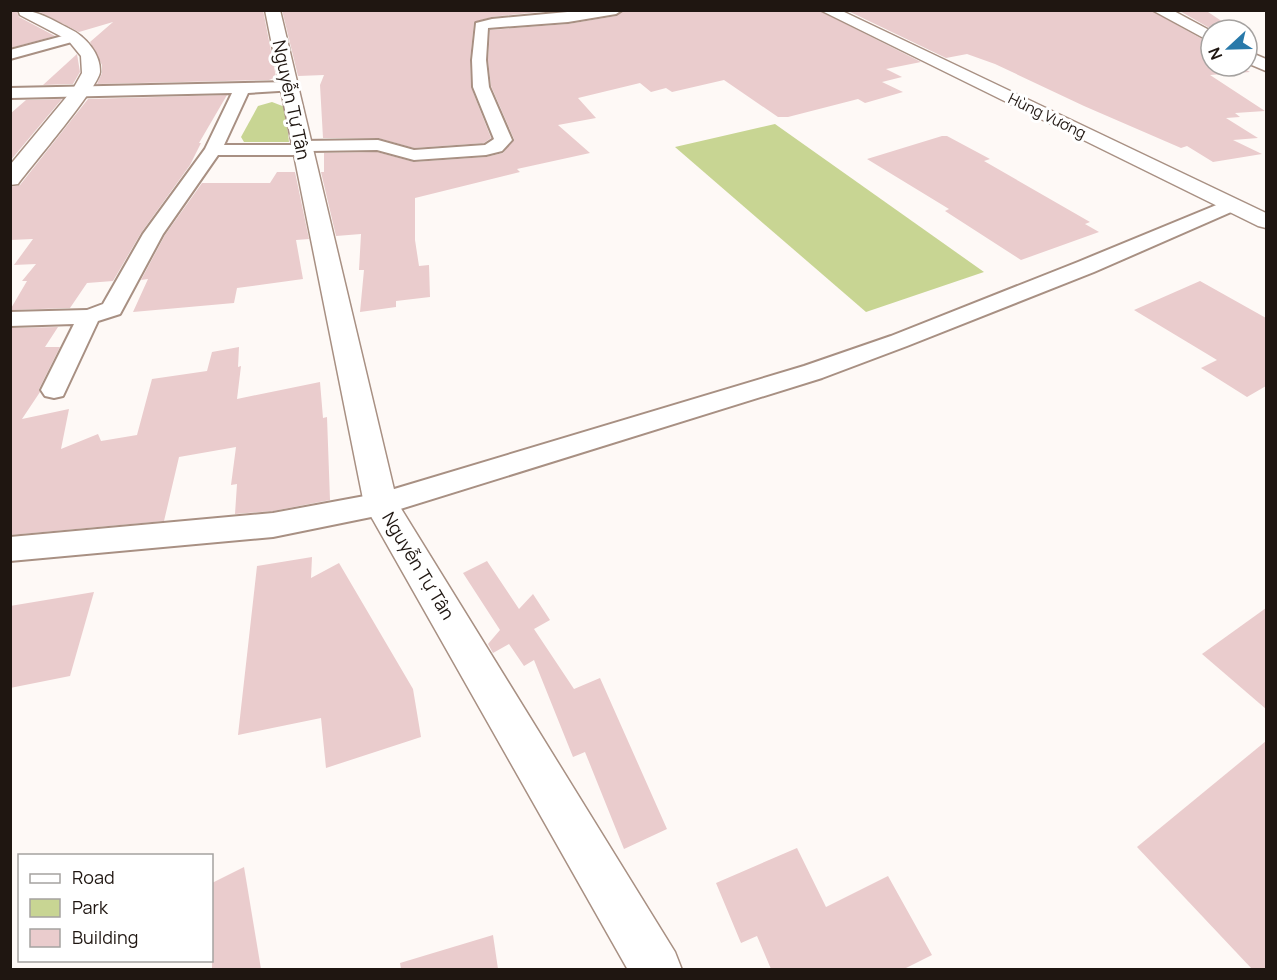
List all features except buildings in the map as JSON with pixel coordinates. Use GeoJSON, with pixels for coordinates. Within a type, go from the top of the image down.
{"type":"FeatureCollection","features":[{"type":"Feature","properties":{"kind":"street"},"geometry":{"type":"LineString","coordinates":[[10,24],[26,14],[61,10]]}},
{"type":"Feature","properties":{"kind":"street","name":"Nguyễn Tự Tân"},"geometry":{"type":"LineString","coordinates":[[272,10],[381,504],[657,969]]}},
{"type":"Feature","properties":{"kind":"street"},"geometry":{"type":"LineString","coordinates":[[213,150],[378,145],[414,155],[486,150],[501,144],[502,140],[481,87],[481,17],[568,18],[616,10]]}},
{"type":"Feature","properties":{"kind":"street","name":"Hùng Vương"},"geometry":{"type":"LineString","coordinates":[[827,10],[1238,198]]}},
{"type":"Feature","properties":{"kind":"street","name":"Hùng Vương"},"geometry":{"type":"LineString","coordinates":[[855,10],[1238,198],[1266,221]]}},
{"type":"Feature","properties":{"kind":"street"},"geometry":{"type":"LineString","coordinates":[[1159,10],[1199,31]]}},
{"type":"Feature","properties":{"kind":"street"},"geometry":{"type":"LineString","coordinates":[[10,179],[81,91],[91,73],[89,56],[74,37],[26,14]]}},
{"type":"Feature","properties":{"kind":"street"},"geometry":{"type":"LineString","coordinates":[[10,55],[74,37]]}},
{"type":"Feature","properties":{"kind":"street"},"geometry":{"type":"LineString","coordinates":[[10,93],[241,90],[290,87]]}},
{"type":"Feature","properties":{"kind":"street"},"geometry":{"type":"LineString","coordinates":[[10,319],[89,317],[111,309],[153,234],[213,150],[241,90]]}},
{"type":"Feature","properties":{"kind":"street"},"geometry":{"type":"LineString","coordinates":[[10,549],[273,525],[381,504],[813,372],[899,341],[1086,267],[1238,198]]}},
{"type":"Feature","properties":{"kind":"street"},"geometry":{"type":"LineString","coordinates":[[54,390],[89,317]]}},
{"type":"Feature","properties":{"kind":"green space"},"geometry":{"type":"Polygon","coordinates":[[[272,102],[285,107],[289,142],[244,142],[241,137],[258,106],[272,102]]]}},
{"type":"Feature","properties":{"kind":"green space"},"geometry":{"type":"Polygon","coordinates":[[[775,124],[984,272],[866,312],[675,147],[775,124]]]}}]}
